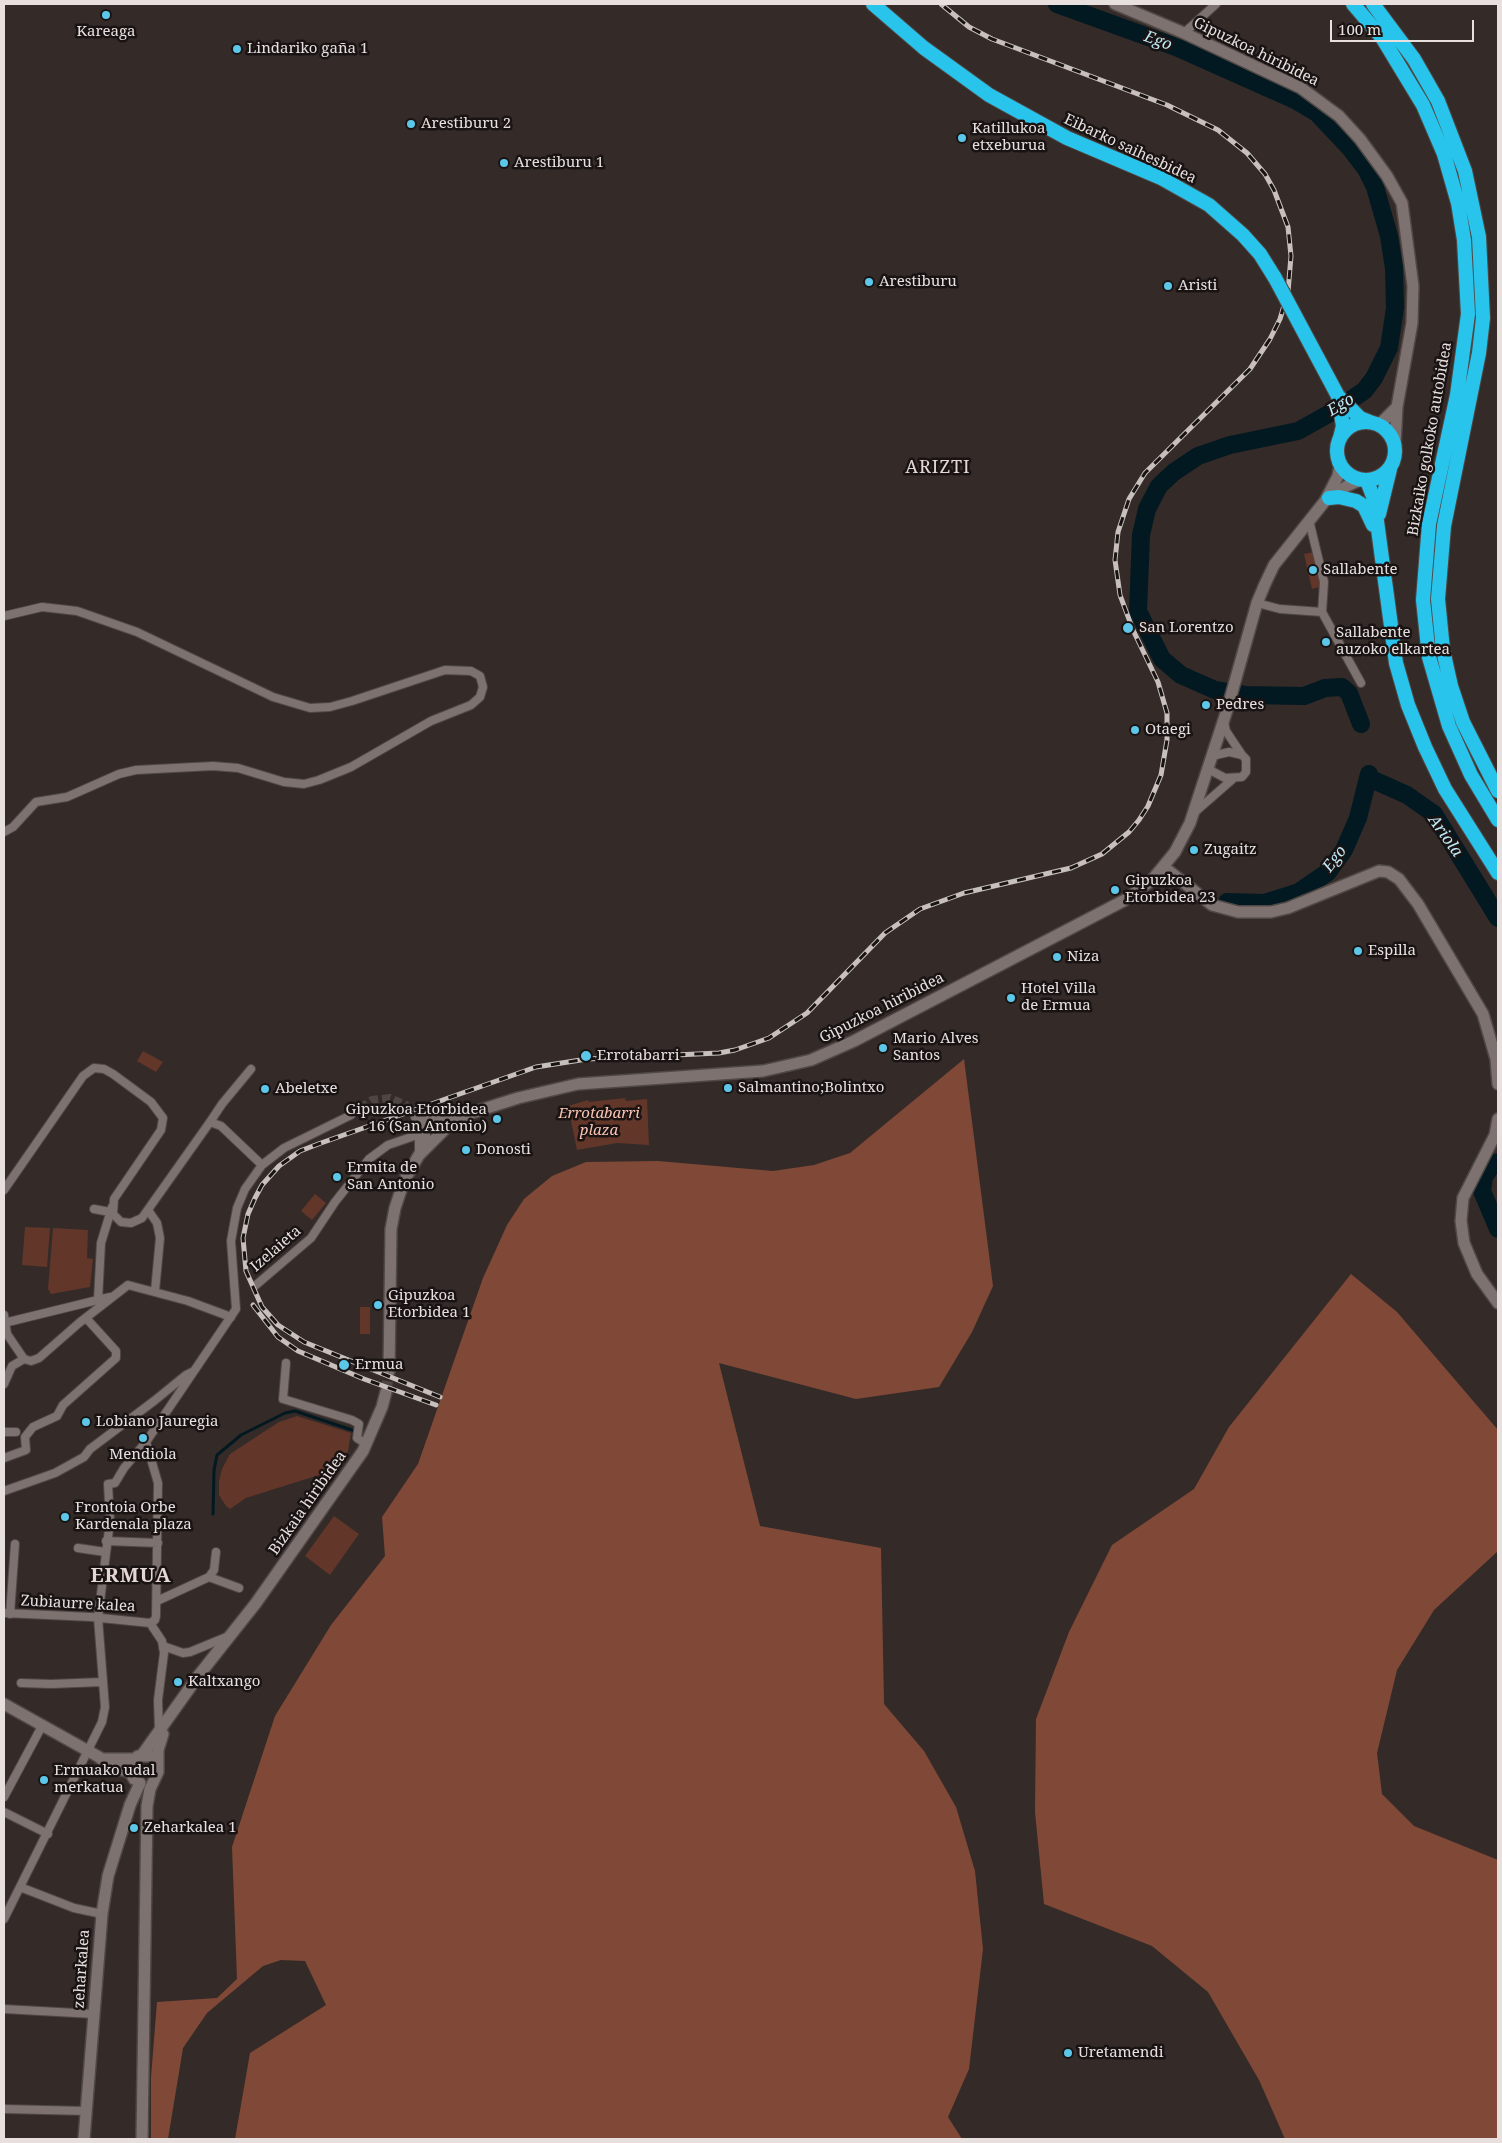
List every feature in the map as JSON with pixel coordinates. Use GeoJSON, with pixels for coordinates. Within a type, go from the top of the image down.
{"type":"FeatureCollection","features":[{"type":"Feature","properties":{"kind":"highway","name":"Eibarko saihesbidea"},"geometry":{"type":"LineString","coordinates":[[873,4],[924,48],[989,95],[1067,138],[1161,178],[1209,205],[1243,235],[1260,254],[1275,278],[1346,412],[1375,423]]}},
{"type":"Feature","properties":{"kind":"highway","name":"Bizkaiko golkoko autobidea"},"geometry":{"type":"LineString","coordinates":[[1353,4],[1383,40],[1423,105],[1444,154],[1458,202],[1464,240],[1468,314],[1464,352],[1430,524],[1423,600],[1429,658],[1449,726],[1471,775],[1498,820]]}},
{"type":"Feature","properties":{"kind":"highway","name":"Bizkaiko golkoko autobidea"},"geometry":{"type":"LineString","coordinates":[[1373,4],[1414,59],[1438,101],[1465,171],[1479,237],[1483,318],[1479,353],[1444,526],[1439,582],[1443,650],[1450,686],[1463,722],[1486,771],[1498,791]]}},
{"type":"Feature","properties":{"kind":"highway"},"geometry":{"type":"LineString","coordinates":[[1346,412],[1337,456],[1340,465],[1346,472],[1364,481],[1374,499],[1379,549],[1396,663],[1408,705],[1425,748],[1445,789],[1498,873]]}},
{"type":"Feature","properties":{"kind":"highway"},"geometry":{"type":"LineString","coordinates":[[1340,438],[1353,425],[1375,423],[1386,430],[1395,444],[1396,453],[1390,469],[1377,522]]}},
{"type":"Feature","properties":{"kind":"highway"},"geometry":{"type":"LineString","coordinates":[[1364,481],[1384,475],[1390,469]]}},
{"type":"Feature","properties":{"kind":"highway"},"geometry":{"type":"LineString","coordinates":[[1327,499],[1348,498],[1364,506],[1373,527],[1379,549]]}},
{"type":"Feature","properties":{"kind":"street","name":"Gipuzkoa hiribidea"},"geometry":{"type":"LineString","coordinates":[[1115,4],[1184,33],[1301,88],[1339,116],[1360,139],[1388,176],[1402,203],[1413,286],[1412,322],[1397,407],[1395,444]]}},
{"type":"Feature","properties":{"kind":"street"},"geometry":{"type":"LineString","coordinates":[[1184,33],[1216,4]]}},
{"type":"Feature","properties":{"kind":"street"},"geometry":{"type":"LineString","coordinates":[[1375,423],[1397,407]]}},
{"type":"Feature","properties":{"kind":"street"},"geometry":{"type":"LineString","coordinates":[[1327,499],[1338,476],[1340,465]]}},
{"type":"Feature","properties":{"kind":"street"},"geometry":{"type":"LineString","coordinates":[[1327,499],[1347,486],[1364,481]]}},
{"type":"Feature","properties":{"kind":"street","name":"Gipuzkoa hiribidea"},"geometry":{"type":"LineString","coordinates":[[389,1370],[391,1229],[404,1181],[419,1155],[453,1121],[471,1113],[538,1092],[578,1084],[763,1071],[811,1060],[854,1041],[1125,900],[1152,880],[1175,852],[1193,814],[1228,705],[1257,603],[1274,565],[1327,499]]}},
{"type":"Feature","properties":{"kind":"street"},"geometry":{"type":"LineString","coordinates":[[1309,520],[1324,582],[1322,612],[1360,684]]}},
{"type":"Feature","properties":{"kind":"street"},"geometry":{"type":"LineString","coordinates":[[1257,603],[1280,609],[1322,612]]}},
{"type":"Feature","properties":{"kind":"street"},"geometry":{"type":"LineString","coordinates":[[4,616],[42,607],[77,611],[137,632],[273,697],[310,708],[330,707],[352,701],[445,670],[471,671],[480,676],[483,687],[480,697],[471,704],[431,721],[351,767],[319,780],[304,784],[284,782],[238,768],[213,766],[136,770],[119,774],[67,797],[36,802],[13,827],[4,832]]}},
{"type":"Feature","properties":{"kind":"street"},"geometry":{"type":"LineString","coordinates":[[1208,769],[1225,778],[1242,776],[1246,772],[1246,759],[1226,732],[1223,721]]}},
{"type":"Feature","properties":{"kind":"street"},"geometry":{"type":"LineString","coordinates":[[1212,756],[1229,752],[1242,755]]}},
{"type":"Feature","properties":{"kind":"street"},"geometry":{"type":"LineString","coordinates":[[1193,814],[1223,790],[1234,778]]}},
{"type":"Feature","properties":{"kind":"street"},"geometry":{"type":"LineString","coordinates":[[1164,867],[1212,905],[1238,912],[1271,912],[1288,908],[1380,871],[1388,872],[1399,879],[1418,904],[1483,1014],[1496,1059],[1498,1084]]}},
{"type":"Feature","properties":{"kind":"street"},"geometry":{"type":"LineString","coordinates":[[4,1190],[88,1071],[98,1068],[113,1074],[151,1102],[163,1118],[160,1130],[118,1191],[111,1209],[101,1243],[95,1303],[86,1318],[39,1358],[30,1361],[24,1359],[7,1334],[4,1316]]}},
{"type":"Feature","properties":{"kind":"street"},"geometry":{"type":"LineString","coordinates":[[111,1209],[115,1218],[128,1223],[139,1220],[148,1210],[222,1104],[251,1069]]}},
{"type":"Feature","properties":{"kind":"street"},"geometry":{"type":"LineString","coordinates":[[418,1118],[445,1119],[471,1113]]}},
{"type":"Feature","properties":{"kind":"street"},"geometry":{"type":"LineString","coordinates":[[4,1919],[48,1834],[102,1722],[105,1707],[98,1618],[106,1541],[110,1522],[108,1484],[115,1483],[128,1463],[146,1442],[236,1309],[231,1251],[233,1225],[245,1189],[262,1165],[294,1142],[336,1124],[351,1115]]}},
{"type":"Feature","properties":{"kind":"street"},"geometry":{"type":"LineString","coordinates":[[418,1118],[420,1134],[419,1155]]}},
{"type":"Feature","properties":{"kind":"street"},"geometry":{"type":"LineString","coordinates":[[418,1118],[426,1126],[426,1142],[419,1155]]}},
{"type":"Feature","properties":{"kind":"street"},"geometry":{"type":"LineString","coordinates":[[1498,1119],[1495,1136],[1463,1198],[1461,1221],[1464,1243],[1477,1274],[1498,1303]]}},
{"type":"Feature","properties":{"kind":"street"},"geometry":{"type":"LineString","coordinates":[[210,1122],[221,1126],[262,1165]]}},
{"type":"Feature","properties":{"kind":"street","name":"Izelaieta"},"geometry":{"type":"LineString","coordinates":[[256,1285],[311,1238],[335,1202],[369,1159],[388,1145],[420,1134]]}},
{"type":"Feature","properties":{"kind":"street"},"geometry":{"type":"LineString","coordinates":[[94,1209],[111,1209]]}},
{"type":"Feature","properties":{"kind":"street"},"geometry":{"type":"LineString","coordinates":[[148,1210],[157,1223],[160,1238],[155,1291]]}},
{"type":"Feature","properties":{"kind":"street"},"geometry":{"type":"LineString","coordinates":[[4,1323],[95,1303],[110,1297],[128,1285],[188,1301],[230,1318]]}},
{"type":"Feature","properties":{"kind":"street"},"geometry":{"type":"LineString","coordinates":[[4,1458],[26,1450],[25,1437],[33,1427],[57,1416],[63,1405],[117,1356],[116,1351],[86,1318]]}},
{"type":"Feature","properties":{"kind":"street"},"geometry":{"type":"LineString","coordinates":[[4,1384],[12,1366],[24,1359]]}},
{"type":"Feature","properties":{"kind":"street"},"geometry":{"type":"LineString","coordinates":[[286,1363],[283,1399],[352,1420],[359,1424],[357,1438],[366,1444]]}},
{"type":"Feature","properties":{"kind":"street"},"geometry":{"type":"LineString","coordinates":[[4,1491],[66,1468],[84,1457],[90,1449],[192,1372]]}},
{"type":"Feature","properties":{"kind":"street","name":"Bizkaia hiribidea"},"geometry":{"type":"LineString","coordinates":[[138,1757],[159,1733],[199,1675],[233,1634],[366,1444],[382,1407],[386,1392]]}},
{"type":"Feature","properties":{"kind":"street"},"geometry":{"type":"LineString","coordinates":[[4,1432],[16,1432]]}},
{"type":"Feature","properties":{"kind":"street"},"geometry":{"type":"LineString","coordinates":[[146,1442],[158,1484],[157,1601],[155,1620],[150,1622],[163,1646],[164,1660],[158,1700],[159,1733]]}},
{"type":"Feature","properties":{"kind":"street"},"geometry":{"type":"LineString","coordinates":[[106,1541],[158,1543]]}},
{"type":"Feature","properties":{"kind":"street"},"geometry":{"type":"LineString","coordinates":[[7,1614],[15,1544]]}},
{"type":"Feature","properties":{"kind":"street"},"geometry":{"type":"LineString","coordinates":[[78,1548],[105,1552]]}},
{"type":"Feature","properties":{"kind":"street"},"geometry":{"type":"LineString","coordinates":[[157,1601],[209,1577],[214,1570],[216,1552]]}},
{"type":"Feature","properties":{"kind":"street"},"geometry":{"type":"LineString","coordinates":[[209,1577],[239,1588]]}},
{"type":"Feature","properties":{"kind":"street","name":"Zubiaurre kalea"},"geometry":{"type":"LineString","coordinates":[[7,1614],[150,1622]]}},
{"type":"Feature","properties":{"kind":"street"},"geometry":{"type":"LineString","coordinates":[[163,1646],[183,1653],[190,1652],[233,1634]]}},
{"type":"Feature","properties":{"kind":"street"},"geometry":{"type":"LineString","coordinates":[[22,1682],[51,1684],[102,1682]]}},
{"type":"Feature","properties":{"kind":"street"},"geometry":{"type":"LineString","coordinates":[[4,1704],[87,1750],[111,1767],[136,1779],[153,1780]]}},
{"type":"Feature","properties":{"kind":"street"},"geometry":{"type":"LineString","coordinates":[[142,2139],[147,1804],[153,1780],[158,1772],[158,1750],[168,1720]]}},
{"type":"Feature","properties":{"kind":"street"},"geometry":{"type":"LineString","coordinates":[[4,1797],[42,1726]]}},
{"type":"Feature","properties":{"kind":"street","name":"zeharkalea"},"geometry":{"type":"LineString","coordinates":[[84,2139],[102,1914],[108,1876],[136,1779],[138,1757]]}},
{"type":"Feature","properties":{"kind":"street"},"geometry":{"type":"LineString","coordinates":[[102,1759],[151,1757],[157,1764]]}},
{"type":"Feature","properties":{"kind":"street"},"geometry":{"type":"LineString","coordinates":[[136,1779],[147,1804]]}},
{"type":"Feature","properties":{"kind":"street"},"geometry":{"type":"LineString","coordinates":[[7,1814],[48,1834]]}},
{"type":"Feature","properties":{"kind":"street"},"geometry":{"type":"LineString","coordinates":[[20,1887],[74,1908],[102,1914]]}},
{"type":"Feature","properties":{"kind":"street"},"geometry":{"type":"LineString","coordinates":[[4,2009],[94,2014]]}},
{"type":"Feature","properties":{"kind":"street"},"geometry":{"type":"LineString","coordinates":[[4,2109],[86,2111]]}},
{"type":"Feature","properties":{"kind":"green space","name":"Sallabente"},"geometry":{"type":"Polygon","coordinates":[[[1314,552],[1322,586],[1312,589],[1304,554],[1314,552]]]}},
{"type":"Feature","properties":{"kind":"green space"},"geometry":{"type":"Polygon","coordinates":[[[143,1051],[163,1062],[156,1072],[137,1061],[143,1051]]]}},
{"type":"Feature","properties":{"kind":"green space","name":"Errotabarri plaza"},"geometry":{"type":"Polygon","coordinates":[[[625,1098],[626,1101],[647,1099],[649,1145],[617,1143],[577,1150],[568,1106],[588,1100],[589,1102],[625,1098]]]}},
{"type":"Feature","properties":{"kind":"green space"},"geometry":{"type":"Polygon","coordinates":[[[315,1194],[326,1203],[312,1220],[301,1211],[315,1194]]]}},
{"type":"Feature","properties":{"kind":"green space"},"geometry":{"type":"Polygon","coordinates":[[[25,1227],[50,1228],[47,1267],[22,1265],[25,1227]]]}},
{"type":"Feature","properties":{"kind":"green space"},"geometry":{"type":"Polygon","coordinates":[[[53,1228],[88,1230],[87,1258],[93,1259],[90,1287],[51,1294],[48,1289],[53,1228]]]}},
{"type":"Feature","properties":{"kind":"green space"},"geometry":{"type":"Polygon","coordinates":[[[360,1307],[370,1307],[370,1334],[360,1334],[360,1307]]]}},
{"type":"Feature","properties":{"kind":"green space"},"geometry":{"type":"Polygon","coordinates":[[[297,1416],[351,1433],[348,1451],[338,1469],[246,1498],[230,1509],[226,1506],[219,1495],[219,1481],[222,1469],[230,1454],[279,1422],[297,1416]]]}},
{"type":"Feature","properties":{"kind":"green space"},"geometry":{"type":"Polygon","coordinates":[[[334,1516],[359,1534],[330,1575],[305,1556],[334,1516]]]}},
{"type":"Feature","properties":{"kind":"shaded area"},"geometry":{"type":"Polygon","coordinates":[[[964,1059],[993,1286],[972,1332],[939,1387],[856,1399],[719,1363],[760,1526],[881,1548],[884,1704],[924,1751],[956,1807],[975,1871],[983,1949],[969,2069],[948,2117],[962,2139],[235,2139],[250,2053],[326,2005],[305,1961],[281,1960],[263,1966],[207,2013],[183,2048],[168,2139],[151,2139],[151,2077],[157,2002],[217,1998],[237,1979],[232,1847],[275,1716],[331,1625],[385,1556],[382,1517],[418,1464],[483,1278],[507,1225],[524,1199],[552,1176],[586,1162],[658,1161],[773,1171],[814,1165],[850,1153],[964,1059]]]}},
{"type":"Feature","properties":{"kind":"shaded area"},"geometry":{"type":"Polygon","coordinates":[[[1351,1274],[1397,1312],[1498,1430],[1498,1551],[1434,1610],[1397,1670],[1377,1753],[1382,1794],[1414,1826],[1498,1860],[1498,2139],[1285,2139],[1259,2080],[1208,1992],[1152,1946],[1044,1904],[1035,1812],[1036,1719],[1069,1632],[1112,1545],[1194,1489],[1229,1427],[1351,1274]]]}},
{"type":"Feature","properties":{"kind":"waterway","name":"Ego"},"geometry":{"type":"LineString","coordinates":[[1057,4],[1176,47],[1295,100],[1317,113],[1350,148],[1366,169],[1375,187],[1389,236],[1394,268],[1395,308],[1389,348],[1374,378],[1364,391],[1298,431],[1230,445],[1198,456],[1174,472],[1159,486],[1147,509],[1141,535],[1138,611],[1162,659],[1181,675],[1215,690],[1245,695],[1304,696],[1325,688],[1342,687],[1349,693],[1361,724]]}},
{"type":"Feature","properties":{"kind":"waterway","name":"Ego"},"geometry":{"type":"LineString","coordinates":[[1227,902],[1264,903],[1299,892],[1328,872],[1344,850],[1358,818],[1369,774]]}},
{"type":"Feature","properties":{"kind":"waterway","name":"Ariola"},"geometry":{"type":"LineString","coordinates":[[1369,778],[1407,795],[1434,814],[1498,918]]}},
{"type":"Feature","properties":{"kind":"waterway","name":"Ariola"},"geometry":{"type":"LineString","coordinates":[[1498,1162],[1493,1164],[1484,1177],[1482,1191],[1498,1229]]}},
{"type":"Feature","properties":{"kind":"waterway"},"geometry":{"type":"LineString","coordinates":[[213,1514],[214,1470],[217,1455],[241,1435],[285,1413],[295,1411],[355,1431]]}},
{"type":"Feature","properties":{"kind":"tunnel"},"geometry":{"type":"LineString","coordinates":[[351,1115],[372,1100],[390,1098],[406,1105],[415,1117]]}},
{"type":"Feature","properties":{"kind":"tunnel"},"geometry":{"type":"LineString","coordinates":[[386,1392],[389,1371]]}},
{"type":"Feature","properties":{"kind":"railway"},"geometry":{"type":"LineString","coordinates":[[440,1397],[304,1342],[278,1325],[262,1307],[246,1271],[243,1238],[248,1214],[255,1198],[262,1185],[279,1166],[300,1151],[536,1067],[587,1059],[719,1053],[735,1050],[769,1038],[807,1013],[885,933],[920,909],[964,893],[1071,868],[1102,854],[1129,832],[1139,820],[1148,806],[1161,775],[1167,740],[1167,713],[1158,682],[1133,630],[1120,595],[1115,560],[1118,532],[1129,499],[1145,473],[1250,369],[1270,339],[1280,319],[1288,292],[1291,256],[1288,227],[1274,190],[1265,174],[1247,153],[1218,130],[1167,105],[992,39],[969,27],[941,4]]}},
{"type":"Feature","properties":{"kind":"railway"},"geometry":{"type":"LineString","coordinates":[[253,1305],[278,1337],[298,1351],[364,1379],[436,1405]]}},
{"type":"Feature","properties":{"kind":"place","name":"Kareaga"},"geometry":{"type":"Point","coordinates":[106,15]}},
{"type":"Feature","properties":{"kind":"place","name":"Lindariko gaña 1"},"geometry":{"type":"Point","coordinates":[237,49]}},
{"type":"Feature","properties":{"kind":"place","name":"Arestiburu 2"},"geometry":{"type":"Point","coordinates":[411,124]}},
{"type":"Feature","properties":{"kind":"place","name":"Katillukoa etxeburua"},"geometry":{"type":"Point","coordinates":[962,138]}},
{"type":"Feature","properties":{"kind":"place","name":"Arestiburu 1"},"geometry":{"type":"Point","coordinates":[504,163]}},
{"type":"Feature","properties":{"kind":"place","name":"Arestiburu"},"geometry":{"type":"Point","coordinates":[869,282]}},
{"type":"Feature","properties":{"kind":"place","name":"Aristi"},"geometry":{"type":"Point","coordinates":[1168,286]}},
{"type":"Feature","properties":{"kind":"place","name":"Sallabente"},"geometry":{"type":"Point","coordinates":[1313,570]}},
{"type":"Feature","properties":{"kind":"place","name":"San Lorentzo"},"geometry":{"type":"Point","coordinates":[1128,628]}},
{"type":"Feature","properties":{"kind":"place","name":"Sallabente auzoko elkartea"},"geometry":{"type":"Point","coordinates":[1326,642]}},
{"type":"Feature","properties":{"kind":"place","name":"Pedres"},"geometry":{"type":"Point","coordinates":[1206,705]}},
{"type":"Feature","properties":{"kind":"place","name":"Otaegi"},"geometry":{"type":"Point","coordinates":[1135,730]}},
{"type":"Feature","properties":{"kind":"place","name":"Zugaitz"},"geometry":{"type":"Point","coordinates":[1194,850]}},
{"type":"Feature","properties":{"kind":"place","name":"Gipuzkoa Etorbidea 23"},"geometry":{"type":"Point","coordinates":[1115,890]}},
{"type":"Feature","properties":{"kind":"place","name":"Espilla"},"geometry":{"type":"Point","coordinates":[1358,951]}},
{"type":"Feature","properties":{"kind":"place","name":"Niza"},"geometry":{"type":"Point","coordinates":[1057,957]}},
{"type":"Feature","properties":{"kind":"place","name":"Hotel Villa de Ermua"},"geometry":{"type":"Point","coordinates":[1011,998]}},
{"type":"Feature","properties":{"kind":"place","name":"Mario Alves Santos"},"geometry":{"type":"Point","coordinates":[883,1048]}},
{"type":"Feature","properties":{"kind":"place","name":"Errotabarri"},"geometry":{"type":"Point","coordinates":[586,1056]}},
{"type":"Feature","properties":{"kind":"place","name":"Salmantino;Bolintxo"},"geometry":{"type":"Point","coordinates":[728,1088]}},
{"type":"Feature","properties":{"kind":"place","name":"Abeletxe"},"geometry":{"type":"Point","coordinates":[265,1089]}},
{"type":"Feature","properties":{"kind":"place","name":"Gipuzkoa Etorbidea 16 (San Antonio)"},"geometry":{"type":"Point","coordinates":[497,1119]}},
{"type":"Feature","properties":{"kind":"place","name":"Donosti"},"geometry":{"type":"Point","coordinates":[466,1150]}},
{"type":"Feature","properties":{"kind":"place","name":"Ermita de San Antonio"},"geometry":{"type":"Point","coordinates":[337,1177]}},
{"type":"Feature","properties":{"kind":"place","name":"Gipuzkoa Etorbidea 1"},"geometry":{"type":"Point","coordinates":[378,1305]}},
{"type":"Feature","properties":{"kind":"place","name":"Ermua"},"geometry":{"type":"Point","coordinates":[344,1365]}},
{"type":"Feature","properties":{"kind":"place","name":"Lobiano Jauregia"},"geometry":{"type":"Point","coordinates":[86,1422]}},
{"type":"Feature","properties":{"kind":"place","name":"Mendiola"},"geometry":{"type":"Point","coordinates":[143,1438]}},
{"type":"Feature","properties":{"kind":"place","name":"Frontoia Orbe Kardenala plaza"},"geometry":{"type":"Point","coordinates":[65,1517]}},
{"type":"Feature","properties":{"kind":"place","name":"Kaltxango"},"geometry":{"type":"Point","coordinates":[178,1682]}},
{"type":"Feature","properties":{"kind":"place","name":"Ermuako udal merkatua"},"geometry":{"type":"Point","coordinates":[44,1780]}},
{"type":"Feature","properties":{"kind":"place","name":"Zeharkalea 1"},"geometry":{"type":"Point","coordinates":[134,1828]}},
{"type":"Feature","properties":{"kind":"place","name":"Uretamendi"},"geometry":{"type":"Point","coordinates":[1068,2053]}},
{"type":"Feature","properties":{"kind":"district","name":"ARIZTI"},"geometry":{"type":"Point","coordinates":[938,468]}},
{"type":"Feature","properties":{"kind":"district","name":"ERMUA"},"geometry":{"type":"Point","coordinates":[131,1576]}}]}
